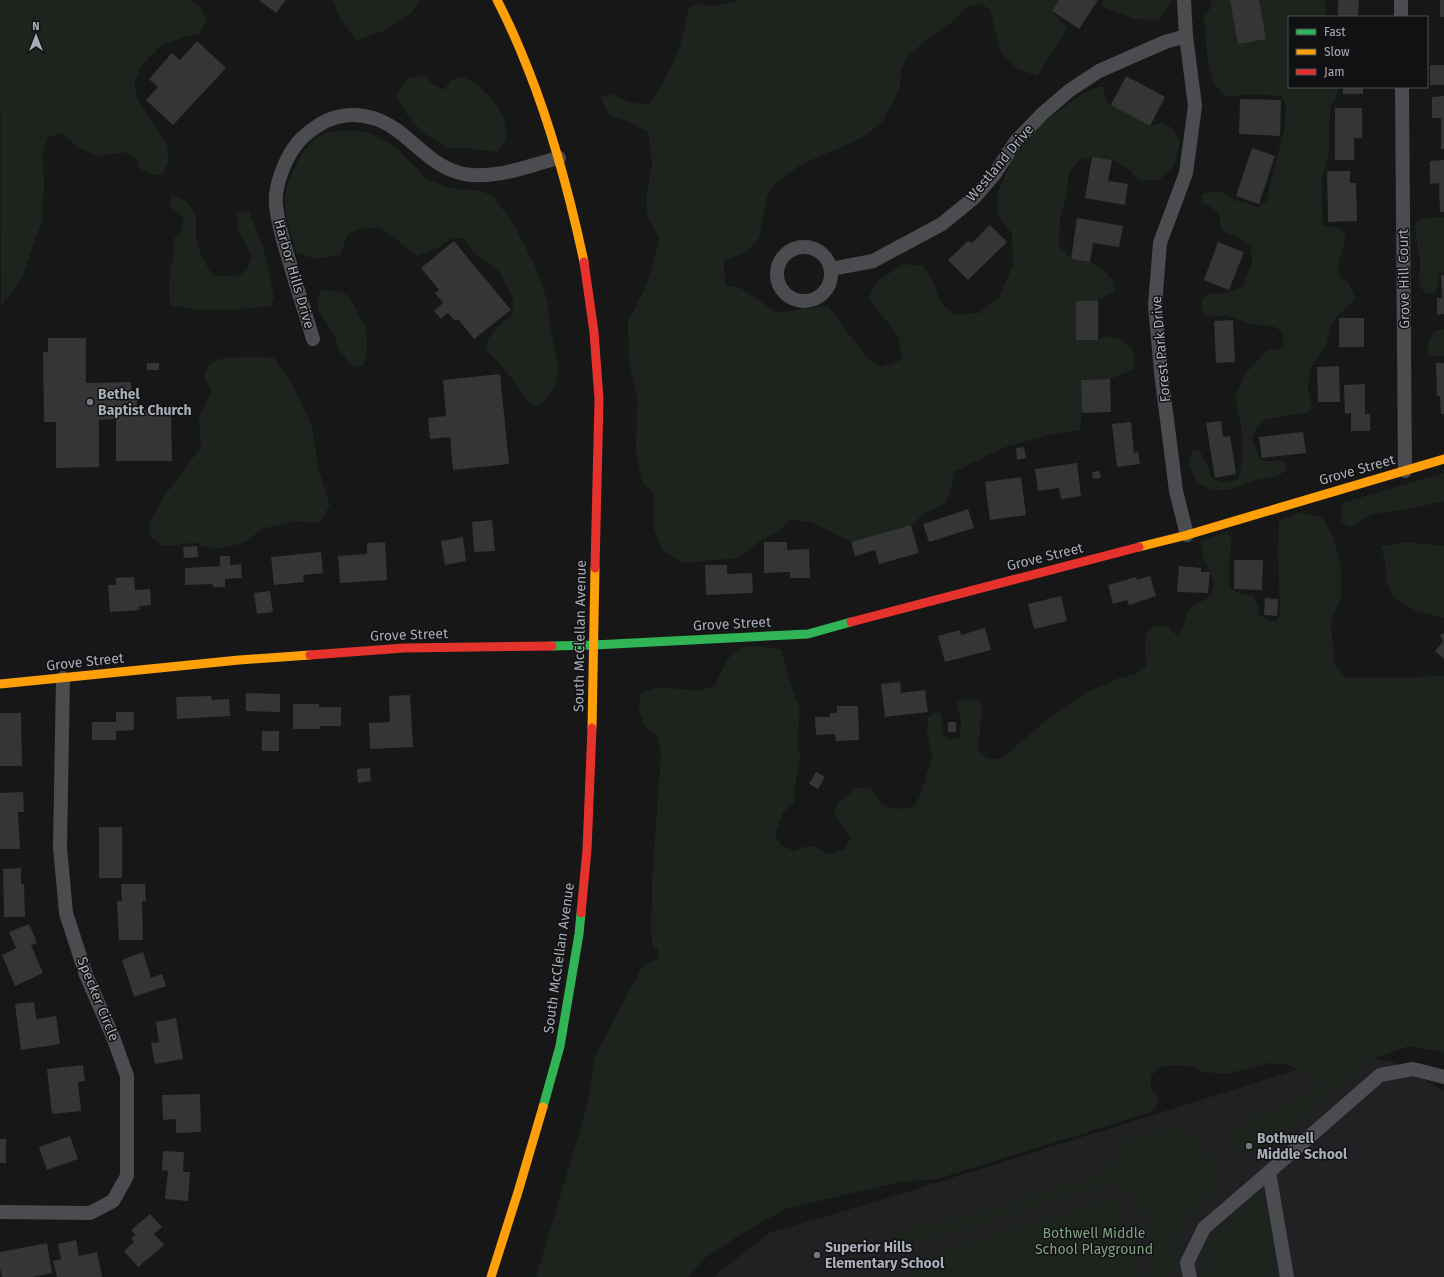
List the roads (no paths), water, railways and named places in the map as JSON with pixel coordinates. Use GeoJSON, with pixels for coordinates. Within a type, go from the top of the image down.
{"type":"FeatureCollection","features":[{"type":"Feature","properties":{"kind":"main road","name":"South McClellan Avenue"},"geometry":{"type":"LineString","coordinates":[[491,1277],[518,1192],[560,1046],[579,934],[587,850],[591,778],[599,399],[594,332],[584,263],[572,206],[544,110],[510,24],[497,0]]}},
{"type":"Feature","properties":{"kind":"main road","name":"Grove Street"},"geometry":{"type":"LineString","coordinates":[[0,684],[239,660],[404,648],[594,645],[808,634],[936,599],[1187,535],[1444,459]]}},
{"type":"Feature","properties":{"kind":"street","name":"Forest Park Drive"},"geometry":{"type":"LineString","coordinates":[[1184,0],[1186,36],[1194,106],[1186,173],[1160,243],[1155,305],[1161,372],[1176,491],[1187,535]]}},
{"type":"Feature","properties":{"kind":"street"},"geometry":{"type":"LineString","coordinates":[[1401,0],[1401,16]]}},
{"type":"Feature","properties":{"kind":"street","name":"Westland Drive"},"geometry":{"type":"LineString","coordinates":[[831,269],[873,261],[942,224],[975,197],[994,174],[1016,141],[1042,114],[1070,90],[1099,71],[1165,42],[1186,36]]}},
{"type":"Feature","properties":{"kind":"street","name":"Grove Hill Court"},"geometry":{"type":"LineString","coordinates":[[1402,88],[1405,471]]}},
{"type":"Feature","properties":{"kind":"street","name":"Harbor Hills Drive"},"geometry":{"type":"LineString","coordinates":[[313,339],[280,227],[276,204],[280,179],[290,155],[301,139],[319,124],[343,115],[355,114],[375,118],[397,129],[426,156],[443,167],[478,176],[499,173],[559,158]]}},
{"type":"Feature","properties":{"kind":"street","name":"Specker Circle"},"geometry":{"type":"LineString","coordinates":[[0,1212],[90,1213],[113,1201],[127,1176],[127,1076],[113,1036],[86,976],[66,913],[60,847],[63,678]]}},
{"type":"Feature","properties":{"kind":"street"},"geometry":{"type":"LineString","coordinates":[[1190,1277],[1187,1263],[1204,1228],[1380,1075],[1413,1069],[1444,1077]]}},
{"type":"Feature","properties":{"kind":"street"},"geometry":{"type":"LineString","coordinates":[[1269,1172],[1287,1277]]}},
{"type":"Feature","properties":{"kind":"place","name":"Bethel Baptist Church"},"geometry":{"type":"Point","coordinates":[90,402]}},
{"type":"Feature","properties":{"kind":"place","name":"Bothwell Middle School"},"geometry":{"type":"Point","coordinates":[1249,1146]}},
{"type":"Feature","properties":{"kind":"place","name":"Superior Hills Elementary School"},"geometry":{"type":"Point","coordinates":[817,1255]}},
{"type":"Feature","properties":{"kind":"park label","name":"Bothwell Middle School Playground"},"geometry":{"type":"Point","coordinates":[1094,1242]}}]}
